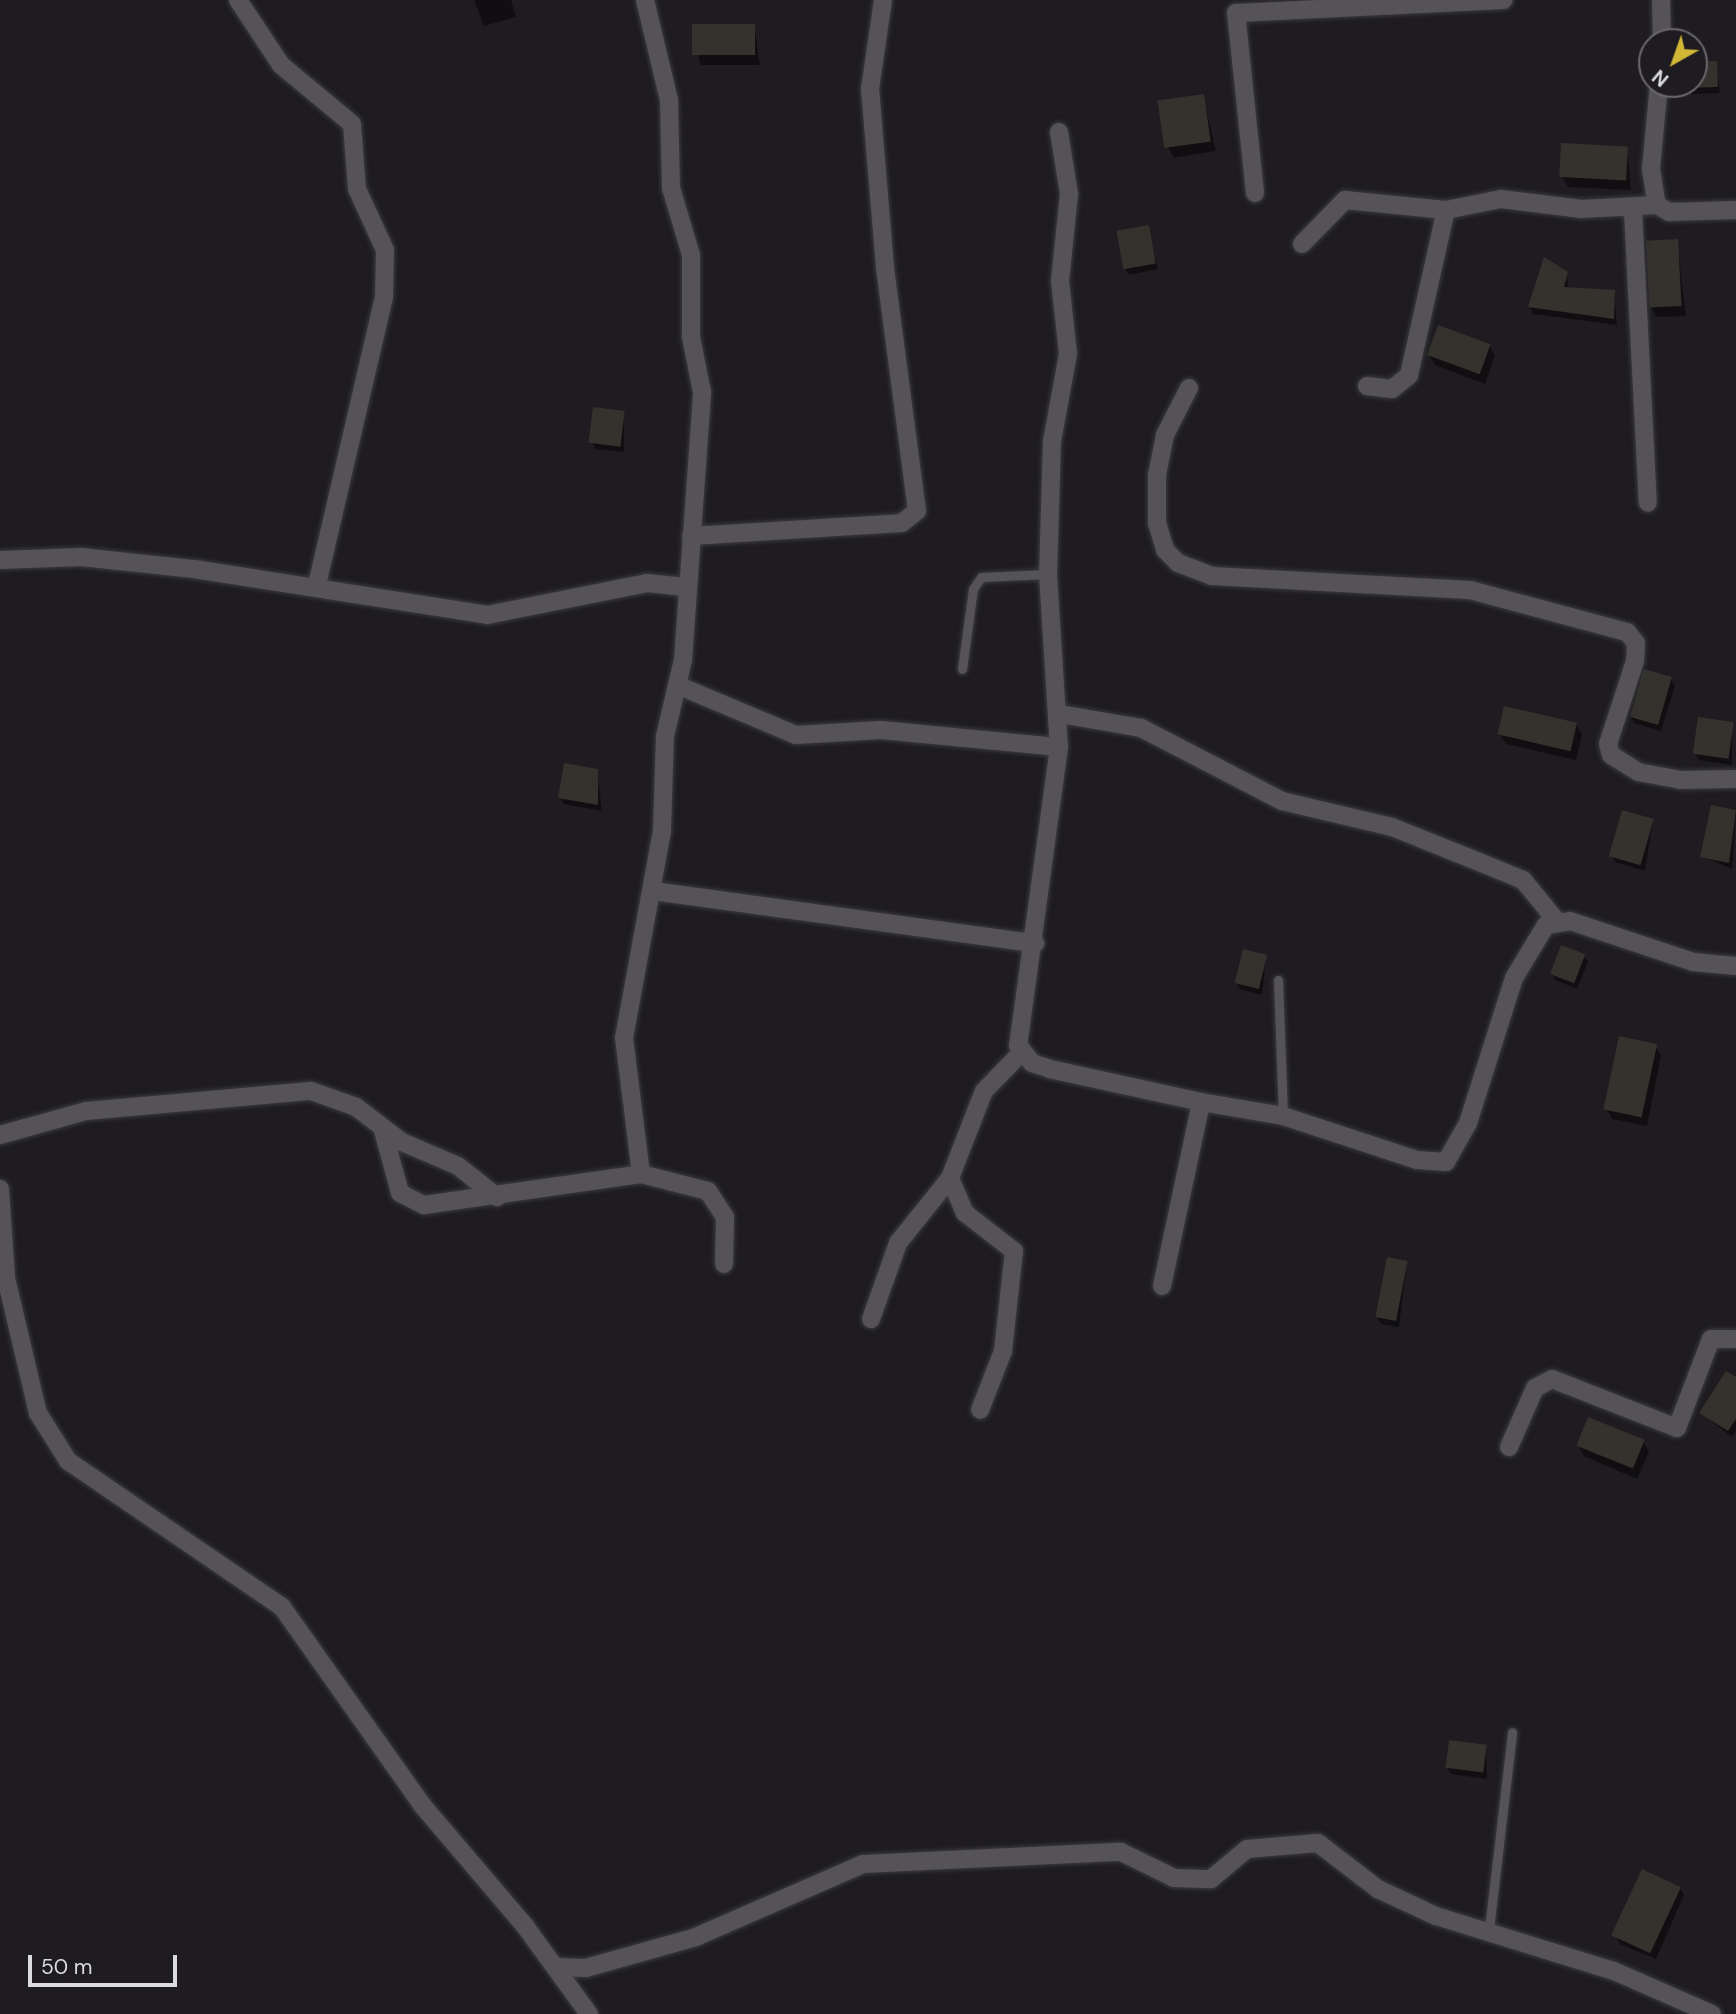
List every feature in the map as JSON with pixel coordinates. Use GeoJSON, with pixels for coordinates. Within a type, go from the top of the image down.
{"type":"FeatureCollection","features":[{"type":"Feature","properties":{"kind":"street"},"geometry":{"type":"LineString","coordinates":[[238,0],[281,65],[352,124],[357,189],[385,250],[384,297],[317,585]]}},
{"type":"Feature","properties":{"kind":"street"},"geometry":{"type":"LineString","coordinates":[[641,1174],[624,1038],[653,891],[666,736],[677,685],[702,392],[691,337],[694,274],[671,188],[669,100],[645,0]]}},
{"type":"Feature","properties":{"kind":"street"},"geometry":{"type":"LineString","coordinates":[[691,536],[902,523],[917,511],[885,267],[870,89],[883,0]]}},
{"type":"Feature","properties":{"kind":"street"},"geometry":{"type":"LineString","coordinates":[[1255,193],[1236,13],[1504,0]]}},
{"type":"Feature","properties":{"kind":"street"},"geometry":{"type":"LineString","coordinates":[[1661,0],[1662,28]]}},
{"type":"Feature","properties":{"kind":"street"},"geometry":{"type":"LineString","coordinates":[[1657,205],[1651,169],[1658,98]]}},
{"type":"Feature","properties":{"kind":"street"},"geometry":{"type":"LineString","coordinates":[[871,1319],[898,1242],[950,1178],[984,1091],[1021,1053],[1059,747],[1060,714],[1048,574],[1052,441],[1068,355],[1060,281],[1069,194],[1059,132]]}},
{"type":"Feature","properties":{"kind":"street"},"geometry":{"type":"LineString","coordinates":[[1302,244],[1345,200],[1446,210],[1501,199],[1633,211],[1657,205],[1670,212],[1736,210]]}},
{"type":"Feature","properties":{"kind":"street"},"geometry":{"type":"LineString","coordinates":[[1367,386],[1392,389],[1409,375],[1446,210]]}},
{"type":"Feature","properties":{"kind":"street"},"geometry":{"type":"LineString","coordinates":[[1633,211],[1648,502]]}},
{"type":"Feature","properties":{"kind":"street"},"geometry":{"type":"LineString","coordinates":[[1189,388],[1165,435],[1157,475],[1157,523],[1165,550],[1178,563],[1212,576],[1470,590],[1627,632],[1636,643],[1635,661],[1608,744],[1611,755],[1638,772],[1681,780],[1736,779]]}},
{"type":"Feature","properties":{"kind":"street"},"geometry":{"type":"LineString","coordinates":[[0,560],[81,556],[317,585],[487,615],[635,585],[685,587]]}},
{"type":"Feature","properties":{"kind":"street"},"geometry":{"type":"LineString","coordinates":[[677,685],[796,735],[881,730],[1059,747]]}},
{"type":"Feature","properties":{"kind":"street"},"geometry":{"type":"LineString","coordinates":[[1060,714],[1141,728],[1282,801],[1392,827],[1484,864],[1522,880],[1555,919],[1693,961],[1736,967]]}},
{"type":"Feature","properties":{"kind":"street"},"geometry":{"type":"LineString","coordinates":[[653,891],[1035,943]]}},
{"type":"Feature","properties":{"kind":"street"},"geometry":{"type":"LineString","coordinates":[[1021,1053],[1050,1069],[1201,1102],[1283,1116],[1416,1160],[1446,1162],[1468,1123],[1514,978],[1532,943],[1555,919]]}},
{"type":"Feature","properties":{"kind":"street"},"geometry":{"type":"LineString","coordinates":[[0,1135],[86,1111],[268,1090],[311,1091],[356,1107],[382,1127],[458,1166],[497,1198]]}},
{"type":"Feature","properties":{"kind":"street"},"geometry":{"type":"LineString","coordinates":[[1162,1286],[1201,1102]]}},
{"type":"Feature","properties":{"kind":"street"},"geometry":{"type":"LineString","coordinates":[[382,1127],[400,1193],[409,1201],[424,1205],[497,1198],[641,1174],[708,1191],[720,1200],[724,1264]]}},
{"type":"Feature","properties":{"kind":"street"},"geometry":{"type":"LineString","coordinates":[[950,1178],[964,1213],[1014,1251],[1003,1351],[981,1409]]}},
{"type":"Feature","properties":{"kind":"street"},"geometry":{"type":"LineString","coordinates":[[0,1189],[6,1278],[38,1413],[68,1461],[282,1607],[422,1805],[556,1967],[589,2014]]}},
{"type":"Feature","properties":{"kind":"street"},"geometry":{"type":"LineString","coordinates":[[1509,1447],[1535,1388],[1552,1379],[1677,1429],[1711,1339],[1736,1339]]}},
{"type":"Feature","properties":{"kind":"street"},"geometry":{"type":"LineString","coordinates":[[556,1967],[586,1968],[696,1937],[863,1864],[1033,1853],[1121,1852],[1174,1878],[1211,1879],[1247,1849],[1318,1843],[1378,1889],[1436,1916],[1489,1929],[1614,1971],[1712,2014]]}},
{"type":"Feature","properties":{"kind":"lane"},"geometry":{"type":"LineString","coordinates":[[962,669],[973,589],[981,577],[1048,574]]}},
{"type":"Feature","properties":{"kind":"lane"},"geometry":{"type":"LineString","coordinates":[[1278,980],[1283,1116]]}},
{"type":"Feature","properties":{"kind":"lane"},"geometry":{"type":"LineString","coordinates":[[1489,1929],[1512,1732]]}},
{"type":"Feature","properties":{"kind":"building"},"geometry":{"type":"Polygon","coordinates":[[[692,24],[755,24],[755,55],[692,55],[692,24]]]}},
{"type":"Feature","properties":{"kind":"building"},"geometry":{"type":"Polygon","coordinates":[[[1708,61],[1717,61],[1718,87],[1708,87],[1708,61]]]}},
{"type":"Feature","properties":{"kind":"building"},"geometry":{"type":"Polygon","coordinates":[[[1204,94],[1211,142],[1164,148],[1157,101],[1204,94]]]}},
{"type":"Feature","properties":{"kind":"building"},"geometry":{"type":"Polygon","coordinates":[[[1561,143],[1628,147],[1626,180],[1559,177],[1561,143]]]}},
{"type":"Feature","properties":{"kind":"building"},"geometry":{"type":"Polygon","coordinates":[[[1149,225],[1156,263],[1123,269],[1117,231],[1149,225]]]}},
{"type":"Feature","properties":{"kind":"building"},"geometry":{"type":"Polygon","coordinates":[[[1678,239],[1682,306],[1650,308],[1646,241],[1678,239]]]}},
{"type":"Feature","properties":{"kind":"building"},"geometry":{"type":"Polygon","coordinates":[[[1544,257],[1568,272],[1564,287],[1615,290],[1614,319],[1528,307],[1544,257]]]}},
{"type":"Feature","properties":{"kind":"building"},"geometry":{"type":"Polygon","coordinates":[[[1438,325],[1491,344],[1480,374],[1427,355],[1438,325]]]}},
{"type":"Feature","properties":{"kind":"building"},"geometry":{"type":"Polygon","coordinates":[[[593,407],[625,411],[620,447],[589,443],[593,407]]]}},
{"type":"Feature","properties":{"kind":"building"},"geometry":{"type":"Polygon","coordinates":[[[1644,669],[1672,677],[1658,725],[1630,717],[1644,669]]]}},
{"type":"Feature","properties":{"kind":"building"},"geometry":{"type":"Polygon","coordinates":[[[1504,706],[1577,723],[1571,751],[1497,734],[1504,706]]]}},
{"type":"Feature","properties":{"kind":"building"},"geometry":{"type":"Polygon","coordinates":[[[1698,717],[1734,722],[1729,759],[1693,754],[1698,717]]]}},
{"type":"Feature","properties":{"kind":"building"},"geometry":{"type":"Polygon","coordinates":[[[564,763],[598,769],[598,805],[558,798],[564,763]]]}},
{"type":"Feature","properties":{"kind":"building"},"geometry":{"type":"Polygon","coordinates":[[[1711,805],[1736,810],[1729,863],[1700,857],[1711,805]]]}},
{"type":"Feature","properties":{"kind":"building"},"geometry":{"type":"Polygon","coordinates":[[[1622,810],[1654,819],[1640,865],[1609,856],[1622,810]]]}},
{"type":"Feature","properties":{"kind":"building"},"geometry":{"type":"Polygon","coordinates":[[[1561,945],[1585,954],[1574,983],[1550,974],[1561,945]]]}},
{"type":"Feature","properties":{"kind":"building"},"geometry":{"type":"Polygon","coordinates":[[[1243,949],[1267,955],[1259,989],[1235,983],[1243,949]]]}},
{"type":"Feature","properties":{"kind":"building"},"geometry":{"type":"Polygon","coordinates":[[[1619,1036],[1657,1044],[1642,1117],[1603,1109],[1619,1036]]]}},
{"type":"Feature","properties":{"kind":"building"},"geometry":{"type":"Polygon","coordinates":[[[1387,1257],[1408,1261],[1396,1321],[1375,1317],[1387,1257]]]}},
{"type":"Feature","properties":{"kind":"building"},"geometry":{"type":"Polygon","coordinates":[[[1726,1371],[1736,1377],[1736,1419],[1728,1431],[1699,1413],[1726,1371]]]}},
{"type":"Feature","properties":{"kind":"building"},"geometry":{"type":"Polygon","coordinates":[[[1588,1417],[1645,1440],[1633,1469],[1576,1446],[1588,1417]]]}},
{"type":"Feature","properties":{"kind":"building"},"geometry":{"type":"Polygon","coordinates":[[[1449,1740],[1487,1745],[1483,1772],[1446,1768],[1449,1740]]]}},
{"type":"Feature","properties":{"kind":"building"},"geometry":{"type":"Polygon","coordinates":[[[1642,1869],[1681,1887],[1650,1953],[1611,1935],[1642,1869]]]}}]}
